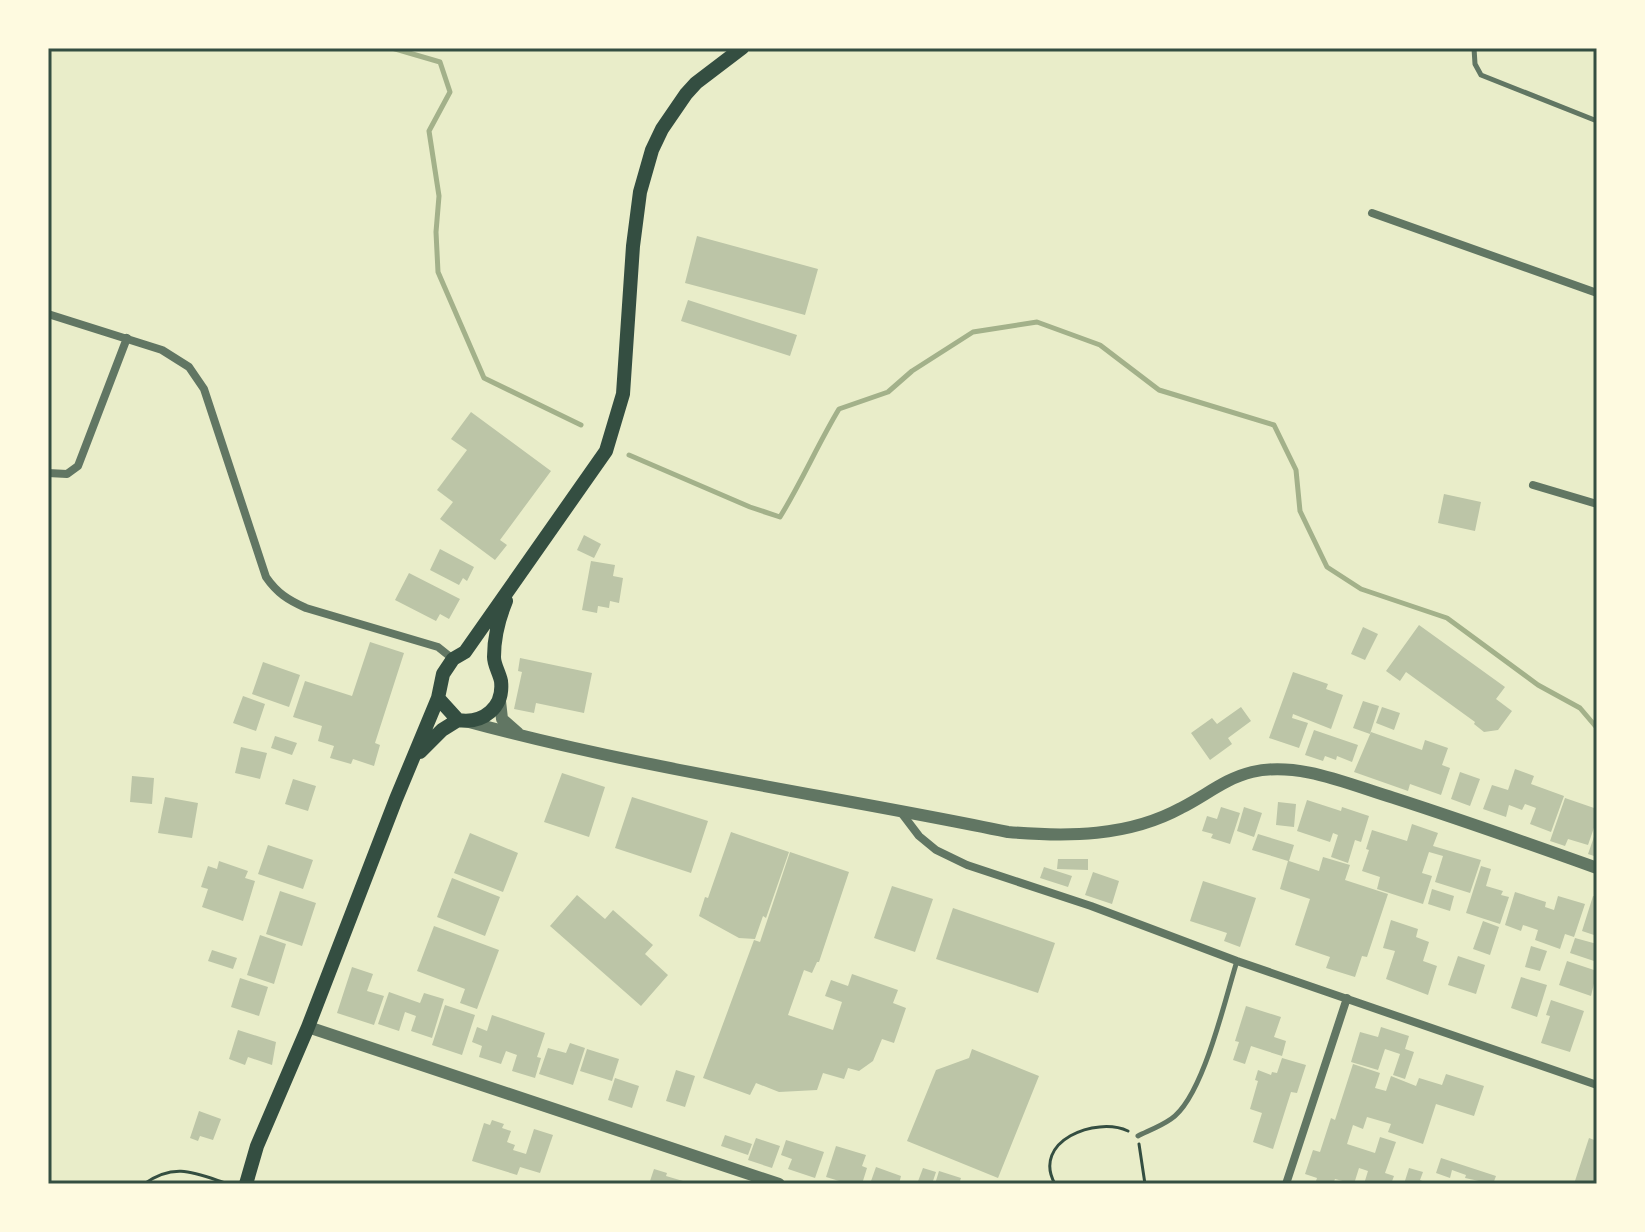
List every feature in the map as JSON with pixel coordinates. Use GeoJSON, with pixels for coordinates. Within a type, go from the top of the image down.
{"type":"FeatureCollection","features":[{"type":"Feature","properties":{"kind":"main road"},"geometry":{"type":"LineString","coordinates":[[246,1184],[257,1146],[308,1027],[438,698],[443,674],[511,586],[606,451],[623,394],[628,291],[640,192],[657,140],[674,109],[696,83],[742,48]]}},
{"type":"Feature","properties":{"kind":"main road"},"geometry":{"type":"LineString","coordinates":[[408,769],[426,744],[442,730],[492,711],[500,701],[501,681],[494,661],[499,623],[511,586]]}},
{"type":"Feature","properties":{"kind":"main road"},"geometry":{"type":"LineString","coordinates":[[459,655],[494,661]]}},
{"type":"Feature","properties":{"kind":"main road"},"geometry":{"type":"LineString","coordinates":[[438,698],[464,721]]}},
{"type":"Feature","properties":{"kind":"street"},"geometry":{"type":"LineString","coordinates":[[1372,213],[1597,293]]}},
{"type":"Feature","properties":{"kind":"street"},"geometry":{"type":"LineString","coordinates":[[48,314],[162,350],[189,367],[204,389],[266,577],[275,590],[306,608],[459,655]]}},
{"type":"Feature","properties":{"kind":"street"},"geometry":{"type":"LineString","coordinates":[[48,473],[67,474],[78,466],[127,338]]}},
{"type":"Feature","properties":{"kind":"street"},"geometry":{"type":"LineString","coordinates":[[1533,485],[1597,504]]}},
{"type":"Feature","properties":{"kind":"street"},"geometry":{"type":"LineString","coordinates":[[500,701],[502,719],[524,737]]}},
{"type":"Feature","properties":{"kind":"street"},"geometry":{"type":"LineString","coordinates":[[464,721],[524,737],[1008,832],[1055,836],[1121,829],[1165,816],[1252,772],[1289,770],[1341,781],[1597,868]]}},
{"type":"Feature","properties":{"kind":"street"},"geometry":{"type":"LineString","coordinates":[[899,810],[927,843],[967,865],[1597,1085]]}},
{"type":"Feature","properties":{"kind":"street"},"geometry":{"type":"LineString","coordinates":[[1286,1184],[1347,998]]}},
{"type":"Feature","properties":{"kind":"street"},"geometry":{"type":"LineString","coordinates":[[308,1027],[779,1184]]}},
{"type":"Feature","properties":{"kind":"lane"},"geometry":{"type":"LineString","coordinates":[[1474,48],[1475,64],[1481,75],[1597,121]]}},
{"type":"Feature","properties":{"kind":"lane"},"geometry":{"type":"LineString","coordinates":[[1138,1136],[1173,1119],[1188,1101],[1201,1074],[1237,961]]}},
{"type":"Feature","properties":{"kind":"path"},"geometry":{"type":"LineString","coordinates":[[1055,1184],[1049,1167],[1050,1158],[1059,1144],[1067,1137],[1111,1125],[1138,1136],[1145,1184]]}},
{"type":"Feature","properties":{"kind":"path"},"geometry":{"type":"LineString","coordinates":[[144,1184],[166,1171],[185,1170],[228,1184]]}},
{"type":"Feature","properties":{"kind":"building"},"geometry":{"type":"Polygon","coordinates":[[[697,236],[818,269],[805,315],[685,283],[697,236]]]}},
{"type":"Feature","properties":{"kind":"building"},"geometry":{"type":"Polygon","coordinates":[[[688,300],[797,335],[790,356],[681,321],[688,300]]]}},
{"type":"Feature","properties":{"kind":"building"},"geometry":{"type":"Polygon","coordinates":[[[471,412],[551,471],[500,540],[507,545],[495,560],[440,519],[453,502],[437,490],[467,450],[451,439],[471,412]]]}},
{"type":"Feature","properties":{"kind":"building"},"geometry":{"type":"Polygon","coordinates":[[[1444,494],[1481,502],[1475,531],[1438,523],[1444,494]]]}},
{"type":"Feature","properties":{"kind":"building"},"geometry":{"type":"Polygon","coordinates":[[[584,535],[601,544],[594,558],[577,550],[584,535]]]}},
{"type":"Feature","properties":{"kind":"building"},"geometry":{"type":"Polygon","coordinates":[[[440,549],[474,567],[467,581],[463,578],[459,585],[430,570],[440,549]]]}},
{"type":"Feature","properties":{"kind":"building"},"geometry":{"type":"Polygon","coordinates":[[[591,561],[615,565],[613,576],[623,578],[619,603],[610,601],[609,608],[598,606],[597,613],[582,610],[591,561]]]}},
{"type":"Feature","properties":{"kind":"building"},"geometry":{"type":"Polygon","coordinates":[[[409,573],[460,599],[449,619],[440,614],[436,621],[395,600],[409,573]]]}},
{"type":"Feature","properties":{"kind":"building"},"geometry":{"type":"Polygon","coordinates":[[[1419,625],[1505,687],[1496,699],[1512,711],[1498,730],[1484,732],[1475,722],[1406,672],[1400,681],[1386,671],[1419,625]]]}},
{"type":"Feature","properties":{"kind":"building"},"geometry":{"type":"Polygon","coordinates":[[[1363,627],[1378,634],[1365,660],[1351,654],[1363,627]]]}},
{"type":"Feature","properties":{"kind":"building"},"geometry":{"type":"Polygon","coordinates":[[[370,642],[404,653],[375,743],[380,745],[374,766],[353,759],[351,764],[330,758],[334,746],[318,741],[322,726],[293,717],[305,681],[352,696],[370,642]]]}},
{"type":"Feature","properties":{"kind":"building"},"geometry":{"type":"Polygon","coordinates":[[[520,658],[592,673],[584,713],[536,703],[534,713],[514,709],[522,672],[518,671],[520,658]]]}},
{"type":"Feature","properties":{"kind":"building"},"geometry":{"type":"Polygon","coordinates":[[[263,662],[300,675],[289,707],[252,694],[263,662]]]}},
{"type":"Feature","properties":{"kind":"building"},"geometry":{"type":"Polygon","coordinates":[[[1293,672],[1328,684],[1326,689],[1343,695],[1331,729],[1293,714],[1292,718],[1308,723],[1299,748],[1269,738],[1293,672]]]}},
{"type":"Feature","properties":{"kind":"building"},"geometry":{"type":"Polygon","coordinates":[[[243,696],[265,704],[256,731],[233,723],[243,696]]]}},
{"type":"Feature","properties":{"kind":"building"},"geometry":{"type":"Polygon","coordinates":[[[1363,701],[1379,706],[1370,734],[1353,728],[1363,701]]]}},
{"type":"Feature","properties":{"kind":"building"},"geometry":{"type":"Polygon","coordinates":[[[1241,707],[1251,721],[1228,738],[1232,744],[1210,760],[1191,733],[1212,718],[1217,724],[1241,707]]]}},
{"type":"Feature","properties":{"kind":"building"},"geometry":{"type":"Polygon","coordinates":[[[1382,707],[1400,713],[1394,730],[1376,723],[1382,707]]]}},
{"type":"Feature","properties":{"kind":"building"},"geometry":{"type":"Polygon","coordinates":[[[1314,730],[1358,745],[1352,762],[1337,756],[1336,760],[1325,756],[1323,761],[1305,755],[1314,730]]]}},
{"type":"Feature","properties":{"kind":"building"},"geometry":{"type":"Polygon","coordinates":[[[1371,732],[1422,750],[1425,740],[1448,748],[1442,765],[1450,768],[1441,795],[1410,784],[1408,791],[1354,772],[1371,732]]]}},
{"type":"Feature","properties":{"kind":"building"},"geometry":{"type":"Polygon","coordinates":[[[275,736],[297,743],[292,755],[271,748],[275,736]]]}},
{"type":"Feature","properties":{"kind":"building"},"geometry":{"type":"Polygon","coordinates":[[[241,747],[267,753],[260,779],[235,773],[241,747]]]}},
{"type":"Feature","properties":{"kind":"building"},"geometry":{"type":"Polygon","coordinates":[[[1515,769],[1534,776],[1531,784],[1564,796],[1551,832],[1530,824],[1536,808],[1525,804],[1522,810],[1509,805],[1506,817],[1483,809],[1492,785],[1508,790],[1515,769]]]}},
{"type":"Feature","properties":{"kind":"building"},"geometry":{"type":"Polygon","coordinates":[[[1460,772],[1480,779],[1470,806],[1451,799],[1460,772]]]}},
{"type":"Feature","properties":{"kind":"building"},"geometry":{"type":"Polygon","coordinates":[[[562,773],[605,787],[589,837],[544,822],[562,773]]]}},
{"type":"Feature","properties":{"kind":"building"},"geometry":{"type":"Polygon","coordinates":[[[132,776],[154,778],[152,804],[130,802],[132,776]]]}},
{"type":"Feature","properties":{"kind":"building"},"geometry":{"type":"Polygon","coordinates":[[[293,779],[316,786],[308,811],[285,804],[293,779]]]}},
{"type":"Feature","properties":{"kind":"building"},"geometry":{"type":"Polygon","coordinates":[[[165,797],[198,803],[192,838],[158,833],[165,797]]]}},
{"type":"Feature","properties":{"kind":"building"},"geometry":{"type":"Polygon","coordinates":[[[632,797],[708,821],[691,873],[615,848],[632,797]]]}},
{"type":"Feature","properties":{"kind":"building"},"geometry":{"type":"Polygon","coordinates":[[[1565,798],[1597,809],[1597,819],[1588,845],[1568,839],[1565,846],[1550,841],[1565,798]]]}},
{"type":"Feature","properties":{"kind":"building"},"geometry":{"type":"Polygon","coordinates":[[[1307,800],[1369,816],[1361,842],[1355,840],[1348,863],[1331,857],[1338,835],[1333,833],[1330,842],[1297,831],[1307,800]]]}},
{"type":"Feature","properties":{"kind":"building"},"geometry":{"type":"Polygon","coordinates":[[[1278,802],[1296,804],[1294,827],[1276,825],[1278,802]]]}},
{"type":"Feature","properties":{"kind":"building"},"geometry":{"type":"Polygon","coordinates":[[[1221,807],[1240,813],[1230,844],[1211,838],[1213,834],[1202,831],[1207,816],[1217,819],[1221,807]]]}},
{"type":"Feature","properties":{"kind":"building"},"geometry":{"type":"Polygon","coordinates":[[[1244,807],[1262,813],[1254,837],[1237,831],[1244,807]]]}},
{"type":"Feature","properties":{"kind":"building"},"geometry":{"type":"Polygon","coordinates":[[[1412,824],[1438,833],[1433,846],[1481,860],[1470,893],[1435,882],[1443,856],[1429,852],[1422,873],[1432,876],[1423,904],[1377,889],[1380,877],[1362,871],[1372,830],[1407,841],[1412,824]]]}},
{"type":"Feature","properties":{"kind":"building"},"geometry":{"type":"Polygon","coordinates":[[[1597,828],[1597,857],[1588,854],[1597,828]]]}},
{"type":"Feature","properties":{"kind":"building"},"geometry":{"type":"Polygon","coordinates":[[[731,832],[789,852],[766,918],[763,916],[755,939],[739,938],[699,916],[731,832]]]}},
{"type":"Feature","properties":{"kind":"building"},"geometry":{"type":"Polygon","coordinates":[[[470,833],[518,853],[503,892],[454,873],[470,833]]]}},
{"type":"Feature","properties":{"kind":"building"},"geometry":{"type":"Polygon","coordinates":[[[1258,834],[1294,845],[1289,861],[1319,871],[1323,857],[1350,865],[1345,880],[1388,894],[1367,957],[1362,956],[1355,977],[1326,968],[1330,957],[1295,945],[1310,899],[1280,889],[1288,861],[1252,850],[1258,834]]]}},
{"type":"Feature","properties":{"kind":"building"},"geometry":{"type":"Polygon","coordinates":[[[268,845],[313,860],[303,889],[258,874],[268,845]]]}},
{"type":"Feature","properties":{"kind":"building"},"geometry":{"type":"Polygon","coordinates":[[[790,852],[849,872],[819,962],[812,973],[804,970],[788,1015],[833,1030],[842,1002],[825,996],[831,980],[848,986],[852,974],[898,990],[893,1003],[906,1008],[894,1043],[882,1039],[873,1061],[859,1071],[848,1068],[844,1079],[823,1073],[817,1090],[779,1092],[756,1083],[750,1095],[703,1078],[754,940],[760,942],[790,852]]]}},
{"type":"Feature","properties":{"kind":"building"},"geometry":{"type":"Polygon","coordinates":[[[1058,859],[1088,859],[1088,870],[1057,869],[1058,859]]]}},
{"type":"Feature","properties":{"kind":"building"},"geometry":{"type":"Polygon","coordinates":[[[219,861],[248,871],[245,878],[255,881],[243,921],[202,907],[208,889],[201,887],[208,866],[217,869],[219,861]]]}},
{"type":"Feature","properties":{"kind":"building"},"geometry":{"type":"Polygon","coordinates":[[[1481,866],[1491,869],[1486,886],[1503,891],[1501,895],[1509,897],[1500,924],[1466,913],[1481,866]]]}},
{"type":"Feature","properties":{"kind":"building"},"geometry":{"type":"Polygon","coordinates":[[[1044,867],[1072,876],[1068,887],[1040,878],[1044,867]]]}},
{"type":"Feature","properties":{"kind":"building"},"geometry":{"type":"Polygon","coordinates":[[[1093,872],[1119,881],[1112,904],[1085,895],[1093,872]]]}},
{"type":"Feature","properties":{"kind":"building"},"geometry":{"type":"Polygon","coordinates":[[[452,878],[500,897],[485,936],[437,917],[452,878]]]}},
{"type":"Feature","properties":{"kind":"building"},"geometry":{"type":"Polygon","coordinates":[[[1203,881],[1256,898],[1240,947],[1224,941],[1227,933],[1190,921],[1203,881]]]}},
{"type":"Feature","properties":{"kind":"building"},"geometry":{"type":"Polygon","coordinates":[[[892,886],[933,899],[915,952],[874,938],[892,886]]]}},
{"type":"Feature","properties":{"kind":"building"},"geometry":{"type":"Polygon","coordinates":[[[1432,889],[1454,896],[1450,911],[1428,904],[1432,889]]]}},
{"type":"Feature","properties":{"kind":"building"},"geometry":{"type":"Polygon","coordinates":[[[280,891],[316,903],[302,946],[266,934],[280,891]]]}},
{"type":"Feature","properties":{"kind":"building"},"geometry":{"type":"Polygon","coordinates":[[[1515,892],[1546,902],[1545,907],[1554,910],[1558,896],[1585,904],[1574,937],[1565,934],[1560,949],[1535,940],[1538,930],[1523,925],[1521,931],[1505,925],[1515,892]]]}},
{"type":"Feature","properties":{"kind":"building"},"geometry":{"type":"Polygon","coordinates":[[[577,895],[605,919],[613,910],[653,945],[645,954],[668,975],[641,1006],[550,926],[577,895]]]}},
{"type":"Feature","properties":{"kind":"building"},"geometry":{"type":"Polygon","coordinates":[[[1593,896],[1597,897],[1597,936],[1582,931],[1593,896]]]}},
{"type":"Feature","properties":{"kind":"building"},"geometry":{"type":"Polygon","coordinates":[[[953,908],[1055,943],[1038,993],[936,959],[953,908]]]}},
{"type":"Feature","properties":{"kind":"building"},"geometry":{"type":"Polygon","coordinates":[[[1391,920],[1418,929],[1416,937],[1429,942],[1423,961],[1437,966],[1428,995],[1386,979],[1395,951],[1383,948],[1391,920]]]}},
{"type":"Feature","properties":{"kind":"building"},"geometry":{"type":"Polygon","coordinates":[[[1483,921],[1499,927],[1490,955],[1473,949],[1483,921]]]}},
{"type":"Feature","properties":{"kind":"building"},"geometry":{"type":"Polygon","coordinates":[[[434,926],[499,950],[477,1009],[460,1003],[465,989],[417,971],[434,926]]]}},
{"type":"Feature","properties":{"kind":"building"},"geometry":{"type":"Polygon","coordinates":[[[260,935],[286,944],[274,984],[247,975],[260,935]]]}},
{"type":"Feature","properties":{"kind":"building"},"geometry":{"type":"Polygon","coordinates":[[[1575,938],[1597,944],[1597,962],[1570,953],[1575,938]]]}},
{"type":"Feature","properties":{"kind":"building"},"geometry":{"type":"Polygon","coordinates":[[[1531,946],[1547,951],[1540,971],[1525,967],[1531,946]]]}},
{"type":"Feature","properties":{"kind":"building"},"geometry":{"type":"Polygon","coordinates":[[[212,950],[237,958],[233,969],[208,961],[212,950]]]}},
{"type":"Feature","properties":{"kind":"building"},"geometry":{"type":"Polygon","coordinates":[[[1458,956],[1485,965],[1476,994],[1448,985],[1458,956]]]}},
{"type":"Feature","properties":{"kind":"building"},"geometry":{"type":"Polygon","coordinates":[[[1567,961],[1597,971],[1591,996],[1559,985],[1567,961]]]}},
{"type":"Feature","properties":{"kind":"building"},"geometry":{"type":"Polygon","coordinates":[[[352,967],[373,974],[367,991],[384,996],[374,1025],[337,1013],[352,967]]]}},
{"type":"Feature","properties":{"kind":"building"},"geometry":{"type":"Polygon","coordinates":[[[1521,977],[1547,985],[1537,1017],[1511,1008],[1521,977]]]}},
{"type":"Feature","properties":{"kind":"building"},"geometry":{"type":"Polygon","coordinates":[[[240,978],[268,987],[259,1016],[231,1007],[240,978]]]}},
{"type":"Feature","properties":{"kind":"building"},"geometry":{"type":"Polygon","coordinates":[[[389,992],[420,1003],[424,993],[444,999],[432,1038],[411,1031],[416,1016],[405,1012],[399,1031],[378,1024],[389,992]]]}},
{"type":"Feature","properties":{"kind":"building"},"geometry":{"type":"Polygon","coordinates":[[[1551,1000],[1584,1011],[1570,1052],[1541,1043],[1550,1016],[1546,1015],[1551,1000]]]}},
{"type":"Feature","properties":{"kind":"building"},"geometry":{"type":"Polygon","coordinates":[[[445,1005],[475,1015],[462,1055],[432,1045],[445,1005]]]}},
{"type":"Feature","properties":{"kind":"building"},"geometry":{"type":"Polygon","coordinates":[[[1246,1006],[1281,1017],[1274,1037],[1286,1041],[1282,1056],[1251,1046],[1245,1064],[1233,1060],[1239,1042],[1235,1041],[1246,1006]]]}},
{"type":"Feature","properties":{"kind":"building"},"geometry":{"type":"Polygon","coordinates":[[[492,1015],[545,1033],[537,1057],[541,1058],[535,1078],[512,1071],[517,1055],[506,1051],[501,1064],[479,1057],[482,1046],[472,1042],[477,1027],[487,1031],[492,1015]]]}},
{"type":"Feature","properties":{"kind":"building"},"geometry":{"type":"Polygon","coordinates":[[[1381,1027],[1409,1036],[1405,1049],[1414,1052],[1405,1079],[1393,1075],[1400,1054],[1385,1049],[1378,1070],[1351,1062],[1360,1032],[1378,1037],[1381,1027]]]}},
{"type":"Feature","properties":{"kind":"building"},"geometry":{"type":"Polygon","coordinates":[[[238,1030],[276,1042],[272,1065],[248,1057],[245,1065],[229,1059],[238,1030]]]}},
{"type":"Feature","properties":{"kind":"building"},"geometry":{"type":"Polygon","coordinates":[[[570,1043],[585,1048],[573,1085],[539,1074],[548,1048],[566,1053],[570,1043]]]}},
{"type":"Feature","properties":{"kind":"building"},"geometry":{"type":"Polygon","coordinates":[[[587,1049],[619,1059],[612,1081],[580,1071],[587,1049]]]}},
{"type":"Feature","properties":{"kind":"building"},"geometry":{"type":"Polygon","coordinates":[[[972,1049],[1039,1076],[998,1178],[907,1141],[936,1070],[969,1058],[972,1049]]]}},
{"type":"Feature","properties":{"kind":"building"},"geometry":{"type":"Polygon","coordinates":[[[1282,1058],[1306,1065],[1297,1093],[1291,1092],[1273,1149],[1253,1142],[1262,1113],[1250,1109],[1258,1070],[1271,1075],[1272,1072],[1277,1073],[1282,1058]]]}},
{"type":"Feature","properties":{"kind":"building"},"geometry":{"type":"Polygon","coordinates":[[[1353,1064],[1380,1073],[1375,1088],[1386,1091],[1391,1076],[1416,1086],[1419,1078],[1442,1085],[1446,1074],[1484,1086],[1474,1116],[1436,1104],[1423,1144],[1388,1132],[1391,1124],[1367,1117],[1363,1129],[1353,1125],[1347,1144],[1375,1153],[1380,1137],[1396,1142],[1385,1173],[1394,1176],[1391,1184],[1364,1184],[1368,1171],[1359,1168],[1354,1184],[1335,1179],[1333,1184],[1315,1184],[1317,1178],[1305,1174],[1313,1150],[1320,1152],[1331,1118],[1335,1120],[1353,1064]]]}},
{"type":"Feature","properties":{"kind":"building"},"geometry":{"type":"Polygon","coordinates":[[[676,1070],[695,1076],[685,1107],[666,1101],[676,1070]]]}},
{"type":"Feature","properties":{"kind":"building"},"geometry":{"type":"Polygon","coordinates":[[[615,1078],[639,1086],[632,1108],[608,1100],[615,1078]]]}},
{"type":"Feature","properties":{"kind":"building"},"geometry":{"type":"Polygon","coordinates":[[[199,1111],[221,1119],[213,1140],[200,1136],[198,1141],[190,1138],[199,1111]]]}},
{"type":"Feature","properties":{"kind":"building"},"geometry":{"type":"Polygon","coordinates":[[[492,1120],[504,1124],[502,1128],[511,1131],[507,1142],[515,1145],[513,1150],[526,1154],[534,1129],[553,1135],[540,1173],[520,1167],[517,1175],[472,1161],[484,1123],[490,1125],[492,1120]]]}},
{"type":"Feature","properties":{"kind":"building"},"geometry":{"type":"Polygon","coordinates":[[[725,1135],[752,1144],[748,1155],[721,1146],[725,1135]]]}},
{"type":"Feature","properties":{"kind":"building"},"geometry":{"type":"Polygon","coordinates":[[[756,1138],[780,1146],[772,1168],[748,1160],[756,1138]]]}},
{"type":"Feature","properties":{"kind":"building"},"geometry":{"type":"Polygon","coordinates":[[[1589,1138],[1597,1141],[1597,1184],[1574,1184],[1589,1138]]]}},
{"type":"Feature","properties":{"kind":"building"},"geometry":{"type":"Polygon","coordinates":[[[786,1140],[824,1152],[815,1178],[788,1169],[792,1159],[781,1155],[786,1140]]]}},
{"type":"Feature","properties":{"kind":"building"},"geometry":{"type":"Polygon","coordinates":[[[836,1146],[866,1155],[862,1166],[867,1168],[862,1184],[849,1184],[826,1177],[836,1146]]]}},
{"type":"Feature","properties":{"kind":"building"},"geometry":{"type":"Polygon","coordinates":[[[1441,1158],[1496,1176],[1493,1184],[1465,1178],[1466,1175],[1452,1170],[1450,1178],[1436,1173],[1441,1158]]]}},
{"type":"Feature","properties":{"kind":"building"},"geometry":{"type":"Polygon","coordinates":[[[876,1167],[901,1176],[899,1184],[870,1184],[876,1167]]]}},
{"type":"Feature","properties":{"kind":"building"},"geometry":{"type":"Polygon","coordinates":[[[923,1168],[936,1172],[932,1184],[917,1184],[923,1168]]]}},
{"type":"Feature","properties":{"kind":"building"},"geometry":{"type":"Polygon","coordinates":[[[1409,1168],[1423,1172],[1420,1180],[1429,1184],[1404,1184],[1409,1168]]]}},
{"type":"Feature","properties":{"kind":"building"},"geometry":{"type":"Polygon","coordinates":[[[654,1169],[683,1181],[682,1184],[649,1184],[654,1169]]]}},
{"type":"Feature","properties":{"kind":"building"},"geometry":{"type":"Polygon","coordinates":[[[939,1171],[961,1178],[959,1184],[935,1184],[939,1171]]]}},
{"type":"Feature","properties":{"kind":"waterway"},"geometry":{"type":"LineString","coordinates":[[392,48],[440,62],[450,92],[429,131],[439,196],[436,232],[438,272],[484,378],[581,425]]}},
{"type":"Feature","properties":{"kind":"waterway"},"geometry":{"type":"LineString","coordinates":[[629,455],[780,517],[839,409],[888,392],[912,371],[973,332],[1037,322],[1100,345],[1159,390],[1274,425],[1296,470],[1300,511],[1327,567],[1361,589],[1447,618],[1538,685],[1580,708],[1597,728]]}}]}
